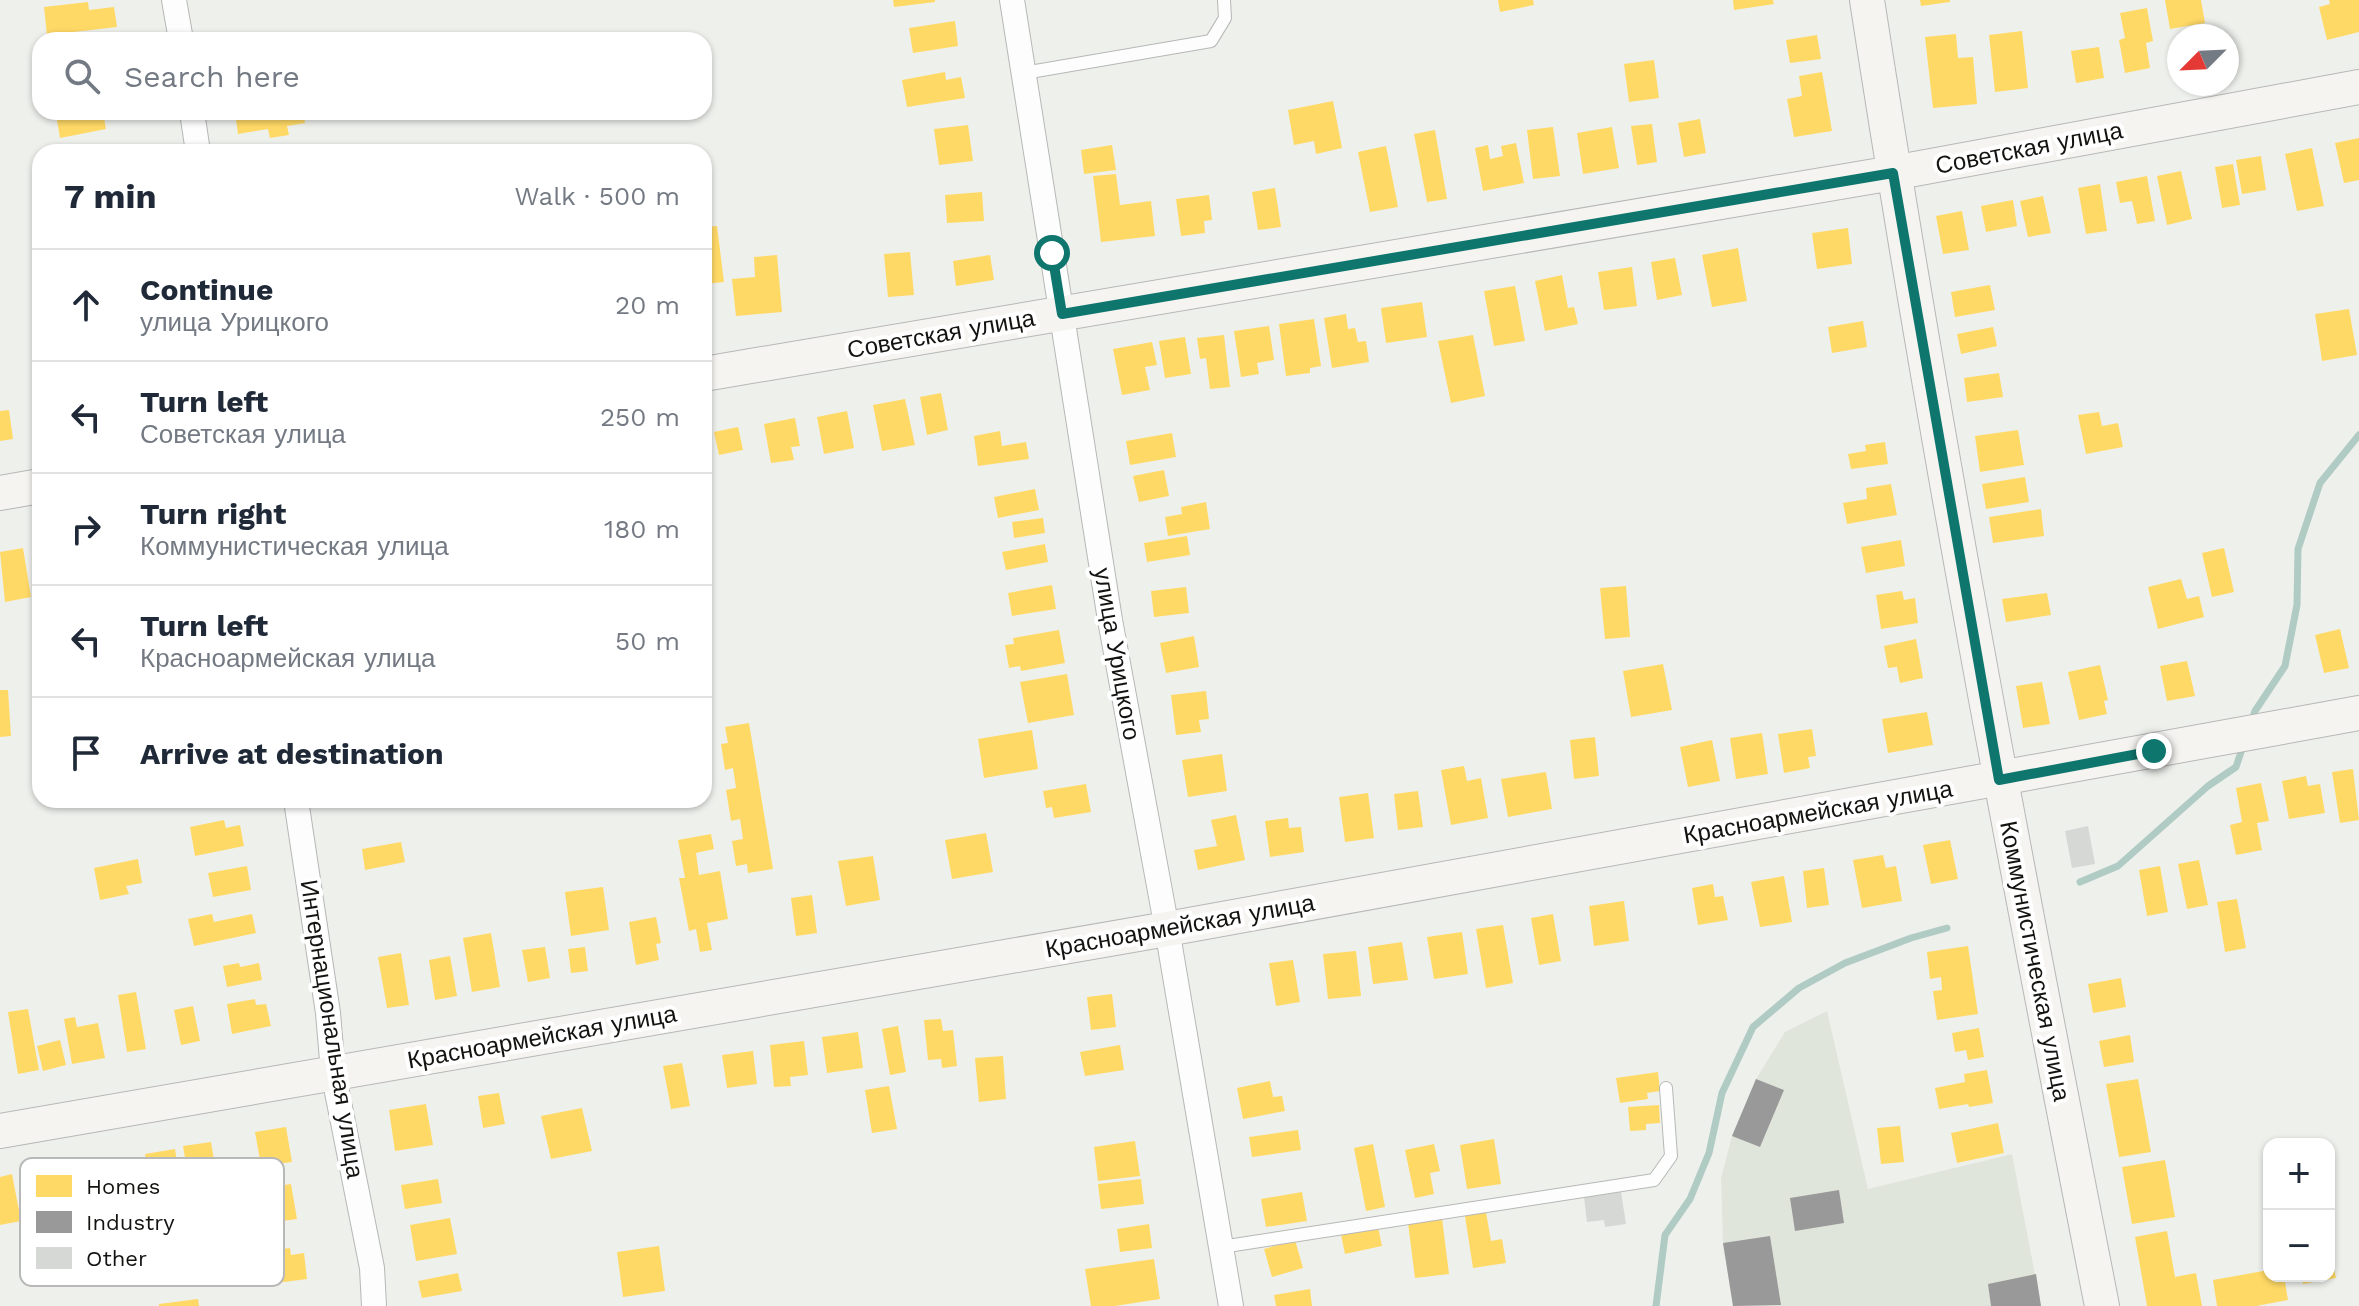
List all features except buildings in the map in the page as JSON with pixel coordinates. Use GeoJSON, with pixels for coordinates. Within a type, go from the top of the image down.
{"type":"FeatureCollection","features":[{"type":"Feature","properties":{"kind":"street"},"geometry":{"type":"LineString","coordinates":[[174,0],[180,32]]}},
{"type":"Feature","properties":{"kind":"street","name":"улица Урицкого"},"geometry":{"type":"LineString","coordinates":[[1012,0],[1110,620],[1167,929],[1231,1306]]}},
{"type":"Feature","properties":{"kind":"street","name":"Коммунистическая улица"},"geometry":{"type":"LineString","coordinates":[[1867,0],[1893,173],[1999,780],[2102,1306]]}},
{"type":"Feature","properties":{"kind":"street","name":"Советская улица"},"geometry":{"type":"LineString","coordinates":[[712,373],[1893,173],[2359,87]]}},
{"type":"Feature","properties":{"kind":"street"},"geometry":{"type":"LineString","coordinates":[[193,120],[197,144]]}},
{"type":"Feature","properties":{"kind":"street"},"geometry":{"type":"LineString","coordinates":[[0,493],[32,487]]}},
{"type":"Feature","properties":{"kind":"street","name":"Красноармейская улица"},"geometry":{"type":"LineString","coordinates":[[0,1131],[1167,929],[2359,713]]}},
{"type":"Feature","properties":{"kind":"street","name":"Интернациональная улица"},"geometry":{"type":"LineString","coordinates":[[297,808],[328,1013],[333,1072],[372,1268],[374,1306]]}},
{"type":"Feature","properties":{"kind":"lane"},"geometry":{"type":"LineString","coordinates":[[1024,73],[1211,41],[1225,18],[1224,0]]}},
{"type":"Feature","properties":{"kind":"lane"},"geometry":{"type":"LineString","coordinates":[[1221,1247],[1654,1180],[1671,1156],[1666,1088]]}},
{"type":"Feature","properties":{"kind":"shaded area"},"geometry":{"type":"Polygon","coordinates":[[[1827,1011],[1868,1189],[2012,1154],[2041,1306],[1733,1306],[1723,1243],[1721,1178],[1732,1136],[1756,1079],[1785,1032],[1827,1011]]]}},
{"type":"Feature","properties":{"kind":"waterway"},"geometry":{"type":"LineString","coordinates":[[2251,723],[2255,711],[2285,666],[2297,605],[2298,549],[2320,483],[2359,435]]}},
{"type":"Feature","properties":{"kind":"waterway"},"geometry":{"type":"LineString","coordinates":[[2080,882],[2118,866],[2208,786],[2236,767],[2243,746]]}},
{"type":"Feature","properties":{"kind":"waterway"},"geometry":{"type":"LineString","coordinates":[[1656,1306],[1665,1235],[1690,1199],[1709,1153],[1722,1093],[1753,1027],[1799,988],[1845,963],[1947,928]]}},
{"type":"Feature","properties":{"kind":"route"},"geometry":{"type":"LineString","coordinates":[[1052,253],[1062,314],[1893,173],[1999,780],[2154,751]]}}]}
